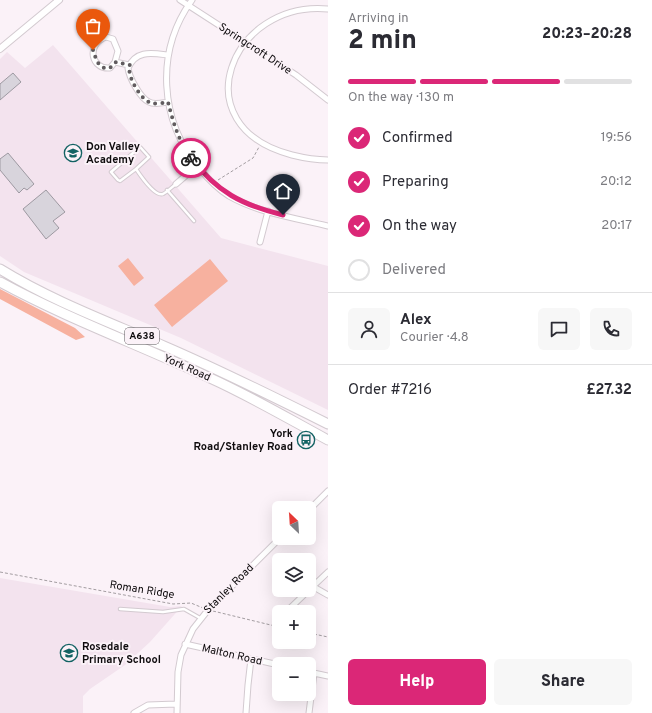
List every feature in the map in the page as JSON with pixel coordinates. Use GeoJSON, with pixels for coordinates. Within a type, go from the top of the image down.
{"type":"FeatureCollection","features":[{"type":"Feature","properties":{"kind":"highway","name":"York Road"},"geometry":{"type":"LineString","coordinates":[[0,269],[30,288],[214,368],[328,424]]}},
{"type":"Feature","properties":{"kind":"highway","name":"York Road"},"geometry":{"type":"LineString","coordinates":[[0,282],[42,305],[209,377],[244,394],[328,440]]}},
{"type":"Feature","properties":{"kind":"street","name":"Springcroft Drive"},"geometry":{"type":"LineString","coordinates":[[180,0],[296,75],[328,100]]}},
{"type":"Feature","properties":{"kind":"street"},"geometry":{"type":"LineString","coordinates":[[192,0],[178,24],[168,55],[166,73],[168,102],[173,123],[179,137],[197,166],[215,184],[239,201],[268,211],[328,226]]}},
{"type":"Feature","properties":{"kind":"street"},"geometry":{"type":"LineString","coordinates":[[0,49],[55,1]]}},
{"type":"Feature","properties":{"kind":"street"},"geometry":{"type":"LineString","coordinates":[[294,5],[314,6],[328,9]]}},
{"type":"Feature","properties":{"kind":"street"},"geometry":{"type":"LineString","coordinates":[[106,37],[113,40],[118,51],[116,62],[110,68],[100,66],[94,58],[93,50],[96,42],[106,37]]}},
{"type":"Feature","properties":{"kind":"street"},"geometry":{"type":"LineString","coordinates":[[168,55],[143,53],[134,58],[128,72],[133,84],[147,102],[153,104],[168,102]]}},
{"type":"Feature","properties":{"kind":"street"},"geometry":{"type":"LineString","coordinates":[[232,54],[228,76],[232,105],[243,124],[254,137],[262,143],[282,152],[309,159],[328,160]]}},
{"type":"Feature","properties":{"kind":"street"},"geometry":{"type":"LineString","coordinates":[[116,62],[130,65]]}},
{"type":"Feature","properties":{"kind":"street"},"geometry":{"type":"LineString","coordinates":[[176,184],[197,166]]}},
{"type":"Feature","properties":{"kind":"street"},"geometry":{"type":"LineString","coordinates":[[260,242],[268,211]]}},
{"type":"Feature","properties":{"kind":"street"},"geometry":{"type":"LineString","coordinates":[[316,503],[328,491]]}},
{"type":"Feature","properties":{"kind":"street","name":"Stanley Road"},"geometry":{"type":"LineString","coordinates":[[176,713],[178,672],[181,655],[185,644],[208,610],[273,545]]}},
{"type":"Feature","properties":{"kind":"street"},"geometry":{"type":"LineString","coordinates":[[316,583],[328,572]]}},
{"type":"Feature","properties":{"kind":"street"},"geometry":{"type":"LineString","coordinates":[[316,591],[328,595]]}},
{"type":"Feature","properties":{"kind":"street"},"geometry":{"type":"LineString","coordinates":[[293,605],[302,597]]}},
{"type":"Feature","properties":{"kind":"street","name":"Malton Road"},"geometry":{"type":"LineString","coordinates":[[185,644],[272,664]]}},
{"type":"Feature","properties":{"kind":"street"},"geometry":{"type":"LineString","coordinates":[[246,713],[251,659]]}},
{"type":"Feature","properties":{"kind":"street"},"geometry":{"type":"LineString","coordinates":[[316,674],[328,676]]}},
{"type":"Feature","properties":{"kind":"street"},"geometry":{"type":"LineString","coordinates":[[309,713],[310,701]]}},
{"type":"Feature","properties":{"kind":"street"},"geometry":{"type":"LineString","coordinates":[[134,713],[148,706],[176,704]]}},
{"type":"Feature","properties":{"kind":"lane"},"geometry":{"type":"LineString","coordinates":[[140,147],[149,157],[136,169],[120,181],[110,172],[140,147]]}},
{"type":"Feature","properties":{"kind":"lane"},"geometry":{"type":"LineString","coordinates":[[136,169],[154,192],[159,195],[176,184]]}},
{"type":"Feature","properties":{"kind":"lane"},"geometry":{"type":"LineString","coordinates":[[167,190],[194,221]]}},
{"type":"Feature","properties":{"kind":"lane"},"geometry":{"type":"LineString","coordinates":[[120,609],[163,612],[184,609],[201,619]]}},
{"type":"Feature","properties":{"kind":"path"},"geometry":{"type":"LineString","coordinates":[[215,184],[218,180],[253,158],[262,143]]}},
{"type":"Feature","properties":{"kind":"path","name":"Roman Ridge"},"geometry":{"type":"LineString","coordinates":[[0,572],[173,604],[191,603],[208,610],[272,625]]}},
{"type":"Feature","properties":{"kind":"path"},"geometry":{"type":"LineString","coordinates":[[316,634],[328,637]]}},
{"type":"Feature","properties":{"kind":"shaded area","name":"Don Valley Academy"},"geometry":{"type":"Polygon","coordinates":[[[53,45],[221,238],[328,266],[328,410],[181,338],[24,272],[0,256],[0,59],[7,52],[25,68],[53,45]]]}},
{"type":"Feature","properties":{"kind":"shaded area"},"geometry":{"type":"Polygon","coordinates":[[[128,258],[144,278],[134,286],[118,266],[128,258]]]}},
{"type":"Feature","properties":{"kind":"shaded area"},"geometry":{"type":"Polygon","coordinates":[[[210,259],[228,281],[172,327],[154,305],[210,259]]]}},
{"type":"Feature","properties":{"kind":"shaded area"},"geometry":{"type":"Polygon","coordinates":[[[0,289],[75,328],[85,337],[76,340],[0,299],[0,289]]]}},
{"type":"Feature","properties":{"kind":"shaded area","name":"Rosedale Primary School"},"geometry":{"type":"Polygon","coordinates":[[[0,578],[170,607],[182,606],[150,642],[125,665],[90,689],[83,696],[83,713],[0,713],[0,578]]]}},
{"type":"Feature","properties":{"kind":"building"},"geometry":{"type":"Polygon","coordinates":[[[13,73],[21,82],[0,100],[0,84],[13,73]]]}},
{"type":"Feature","properties":{"kind":"building"},"geometry":{"type":"Polygon","coordinates":[[[8,153],[34,184],[27,190],[24,188],[19,193],[0,170],[0,159],[8,153]]]}},
{"type":"Feature","properties":{"kind":"building"},"geometry":{"type":"Polygon","coordinates":[[[46,190],[65,212],[53,221],[59,228],[46,239],[23,209],[46,190]]]}},
{"type":"Feature","properties":{"kind":"way so far"},"geometry":{"type":"LineString","coordinates":[[93,50],[94,58],[100,66],[104,68],[110,68],[116,62],[130,65],[128,68],[130,78],[147,102],[153,104],[168,102],[173,123],[183,146],[191,158]]}},
{"type":"Feature","properties":{"kind":"place","name":"Don Valley Academy"},"geometry":{"type":"Point","coordinates":[73,153]}},
{"type":"Feature","properties":{"kind":"place","name":"York Road/Stanley Road"},"geometry":{"type":"Point","coordinates":[306,440]}},
{"type":"Feature","properties":{"kind":"place","name":"Rosedale Primary School"},"geometry":{"type":"Point","coordinates":[69,653]}},
{"type":"Feature","properties":{"kind":"route"},"geometry":{"type":"LineString","coordinates":[[191,158],[207,178],[227,194],[253,207],[283,215]]}}]}
